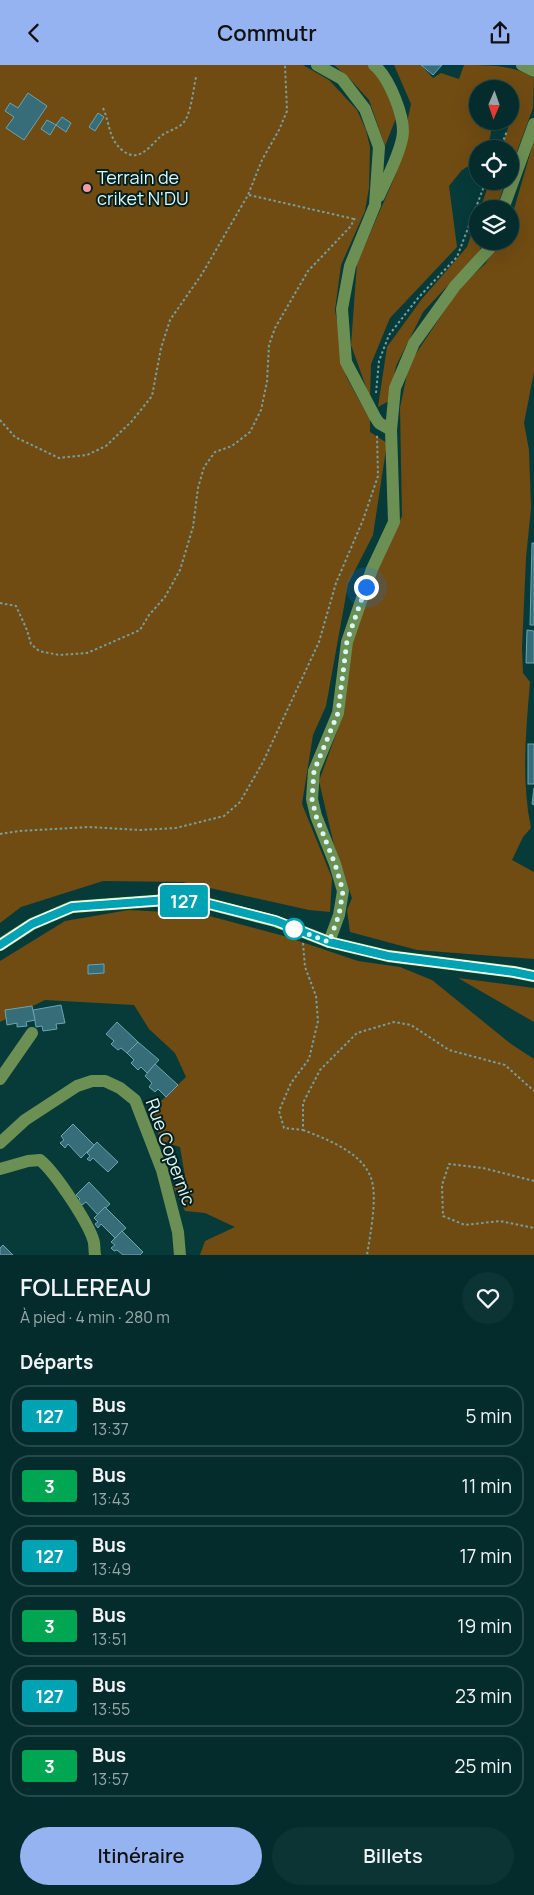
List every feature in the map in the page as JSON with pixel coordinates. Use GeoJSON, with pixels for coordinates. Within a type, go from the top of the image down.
{"type":"FeatureCollection","features":[{"type":"Feature","properties":{"kind":"main road"},"geometry":{"type":"LineString","coordinates":[[0,945],[32,924],[72,907],[167,900],[209,904],[276,921],[302,933],[329,942],[388,956],[534,976]]}},
{"type":"Feature","properties":{"kind":"street"},"geometry":{"type":"LineString","coordinates":[[318,65],[342,79],[365,109],[379,147],[375,205]]}},
{"type":"Feature","properties":{"kind":"street"},"geometry":{"type":"LineString","coordinates":[[374,65],[387,81],[398,106],[403,137],[350,266],[342,309],[346,362],[379,423],[391,429]]}},
{"type":"Feature","properties":{"kind":"street"},"geometry":{"type":"LineString","coordinates":[[522,65],[534,71]]}},
{"type":"Feature","properties":{"kind":"street"},"geometry":{"type":"LineString","coordinates":[[506,200],[534,124]]}},
{"type":"Feature","properties":{"kind":"street"},"geometry":{"type":"LineString","coordinates":[[329,942],[339,915],[343,891],[335,864],[316,816],[312,799],[314,771],[338,713],[347,641],[372,569],[394,522],[391,429],[395,388],[414,343],[455,285],[488,250]]}},
{"type":"Feature","properties":{"kind":"street"},"geometry":{"type":"LineString","coordinates":[[0,1079],[32,1033]]}},
{"type":"Feature","properties":{"kind":"street","name":"Rue Copernic"},"geometry":{"type":"LineString","coordinates":[[0,1143],[25,1120],[76,1086],[92,1081],[105,1081],[120,1088],[135,1100],[156,1153],[172,1203],[178,1232],[180,1255]]}},
{"type":"Feature","properties":{"kind":"street"},"geometry":{"type":"LineString","coordinates":[[0,1169],[28,1161],[40,1160],[50,1169],[94,1240],[94,1255]]}},
{"type":"Feature","properties":{"kind":"path"},"geometry":{"type":"LineString","coordinates":[[0,420],[15,437],[59,458],[87,455],[106,447],[132,421],[152,396],[170,320],[202,273],[248,195],[262,160],[279,130],[287,111],[285,65]]}},
{"type":"Feature","properties":{"kind":"path"},"geometry":{"type":"LineString","coordinates":[[103,108],[113,140],[123,151],[133,154],[146,152],[162,135],[177,128],[185,121],[190,110],[196,77]]}},
{"type":"Feature","properties":{"kind":"path"},"geometry":{"type":"LineString","coordinates":[[504,140],[507,131]]}},
{"type":"Feature","properties":{"kind":"path"},"geometry":{"type":"LineString","coordinates":[[376,394],[379,361],[389,335],[418,298],[457,257],[483,190]]}},
{"type":"Feature","properties":{"kind":"path"},"geometry":{"type":"LineString","coordinates":[[248,195],[354,219],[367,224]]}},
{"type":"Feature","properties":{"kind":"path"},"geometry":{"type":"LineString","coordinates":[[0,603],[16,606],[32,644],[39,651],[59,655],[87,653],[140,630],[149,615],[166,597],[180,570],[193,527],[198,489],[204,467],[215,452],[232,446],[250,431],[261,409],[267,381],[269,345],[275,328],[308,271],[351,226],[354,219]]}},
{"type":"Feature","properties":{"kind":"path"},"geometry":{"type":"LineString","coordinates":[[0,834],[19,831],[89,827],[140,831],[176,828],[224,816],[240,802],[267,754],[319,642],[336,583],[366,511],[378,476],[378,445],[375,417]]}},
{"type":"Feature","properties":{"kind":"path"},"geometry":{"type":"LineString","coordinates":[[302,933],[305,967],[316,996],[318,1021],[309,1059],[291,1083],[279,1111],[284,1128],[302,1130],[333,1142],[363,1163],[371,1179],[373,1208],[367,1255]]}},
{"type":"Feature","properties":{"kind":"path"},"geometry":{"type":"LineString","coordinates":[[302,1130],[304,1103],[320,1070],[356,1033],[394,1021],[411,1025],[449,1050],[505,1065],[534,1091]]}},
{"type":"Feature","properties":{"kind":"path"},"geometry":{"type":"LineString","coordinates":[[534,1181],[483,1168],[449,1165],[442,1185],[443,1217],[465,1225],[500,1221],[534,1228]]}},
{"type":"Feature","properties":{"kind":"shaded area"},"geometry":{"type":"Polygon","coordinates":[[[0,65],[303,65],[329,80],[357,110],[366,130],[370,147],[369,188],[365,211],[341,265],[335,310],[346,376],[370,420],[370,432],[387,443],[373,535],[348,584],[326,706],[313,735],[302,804],[332,878],[330,912],[309,910],[183,882],[103,881],[21,907],[0,923],[0,65]]]}},
{"type":"Feature","properties":{"kind":"shaded area"},"geometry":{"type":"Polygon","coordinates":[[[334,65],[370,65],[381,76],[396,118],[385,146],[369,100],[334,65]]]}},
{"type":"Feature","properties":{"kind":"shaded area"},"geometry":{"type":"Polygon","coordinates":[[[394,65],[421,65],[433,78],[441,73],[459,79],[464,65],[510,68],[534,78],[533,108],[519,146],[519,140],[504,140],[507,130],[519,130],[519,80],[469,80],[469,130],[491,130],[490,140],[469,140],[469,166],[462,170],[449,186],[457,247],[390,318],[371,364],[370,398],[351,345],[357,263],[396,174],[411,104],[394,65]]]}},
{"type":"Feature","properties":{"kind":"shaded area"},"geometry":{"type":"Polygon","coordinates":[[[534,140],[534,372],[524,423],[529,450],[531,508],[526,558],[522,648],[523,673],[530,682],[525,773],[531,828],[523,837],[512,860],[534,872],[534,959],[417,950],[350,932],[347,910],[352,898],[334,845],[319,781],[344,712],[351,627],[402,516],[400,408],[409,364],[461,286],[485,264],[494,250],[519,250],[519,200],[517,200],[534,140]]]}},
{"type":"Feature","properties":{"kind":"shaded area"},"geometry":{"type":"Polygon","coordinates":[[[487,190],[503,190],[499,200],[483,200],[487,190]]]}},
{"type":"Feature","properties":{"kind":"shaded area"},"geometry":{"type":"Polygon","coordinates":[[[469,241],[469,250],[480,250],[423,312],[396,366],[389,401],[378,407],[387,347],[421,300],[467,247],[469,241]]]}},
{"type":"Feature","properties":{"kind":"shaded area"},"geometry":{"type":"Polygon","coordinates":[[[129,910],[202,914],[284,936],[358,961],[400,967],[432,980],[511,1044],[534,1059],[534,1255],[200,1255],[205,1241],[235,1227],[205,1213],[185,1211],[173,1186],[185,1176],[180,1147],[160,1141],[154,1116],[161,1101],[186,1077],[175,1053],[149,1029],[134,1005],[45,1000],[0,1022],[0,961],[65,921],[129,910]]]}},
{"type":"Feature","properties":{"kind":"shaded area"},"geometry":{"type":"Polygon","coordinates":[[[458,978],[534,988],[534,1022],[458,978]]]}},
{"type":"Feature","properties":{"kind":"building"},"geometry":{"type":"Polygon","coordinates":[[[421,65],[442,65],[433,75],[421,65]]]}},
{"type":"Feature","properties":{"kind":"building"},"geometry":{"type":"Polygon","coordinates":[[[28,93],[47,106],[24,140],[6,128],[14,117],[5,111],[10,103],[18,108],[28,93]]]}},
{"type":"Feature","properties":{"kind":"building"},"geometry":{"type":"Polygon","coordinates":[[[98,113],[104,117],[95,131],[89,127],[98,113]]]}},
{"type":"Feature","properties":{"kind":"building"},"geometry":{"type":"Polygon","coordinates":[[[62,117],[71,123],[66,132],[56,125],[62,117]]]}},
{"type":"Feature","properties":{"kind":"building"},"geometry":{"type":"Polygon","coordinates":[[[47,120],[56,125],[50,135],[41,129],[47,120]]]}},
{"type":"Feature","properties":{"kind":"building"},"geometry":{"type":"Polygon","coordinates":[[[532,543],[534,543],[534,625],[530,625],[532,543]]]}},
{"type":"Feature","properties":{"kind":"building"},"geometry":{"type":"Polygon","coordinates":[[[527,630],[534,631],[534,663],[526,663],[527,630]]]}},
{"type":"Feature","properties":{"kind":"building"},"geometry":{"type":"Polygon","coordinates":[[[528,744],[534,744],[534,784],[528,784],[528,744]]]}},
{"type":"Feature","properties":{"kind":"building"},"geometry":{"type":"Polygon","coordinates":[[[534,788],[534,805],[532,804],[534,788]]]}},
{"type":"Feature","properties":{"kind":"building"},"geometry":{"type":"Polygon","coordinates":[[[104,964],[104,973],[88,974],[88,965],[104,964]]]}},
{"type":"Feature","properties":{"kind":"building"},"geometry":{"type":"Polygon","coordinates":[[[61,1005],[65,1023],[56,1024],[57,1029],[43,1031],[42,1026],[36,1027],[33,1010],[61,1005]]]}},
{"type":"Feature","properties":{"kind":"building"},"geometry":{"type":"Polygon","coordinates":[[[32,1006],[35,1020],[26,1022],[27,1026],[17,1027],[17,1023],[7,1025],[5,1010],[32,1006]]]}},
{"type":"Feature","properties":{"kind":"building"},"geometry":{"type":"Polygon","coordinates":[[[117,1022],[138,1042],[127,1053],[121,1048],[118,1050],[111,1044],[114,1041],[106,1034],[117,1022]]]}},
{"type":"Feature","properties":{"kind":"building"},"geometry":{"type":"Polygon","coordinates":[[[138,1042],[159,1060],[147,1073],[141,1067],[138,1070],[131,1063],[134,1060],[127,1053],[138,1042]]]}},
{"type":"Feature","properties":{"kind":"building"},"geometry":{"type":"Polygon","coordinates":[[[155,1064],[178,1085],[166,1097],[158,1089],[155,1092],[149,1087],[152,1083],[145,1076],[155,1064]]]}},
{"type":"Feature","properties":{"kind":"building"},"geometry":{"type":"Polygon","coordinates":[[[73,1124],[94,1145],[81,1158],[68,1144],[65,1148],[60,1143],[64,1140],[61,1136],[73,1124]]]}},
{"type":"Feature","properties":{"kind":"building"},"geometry":{"type":"Polygon","coordinates":[[[97,1142],[118,1162],[108,1172],[93,1158],[90,1161],[87,1159],[90,1156],[87,1153],[97,1142]]]}},
{"type":"Feature","properties":{"kind":"building"},"geometry":{"type":"Polygon","coordinates":[[[89,1182],[110,1204],[98,1215],[86,1202],[82,1205],[76,1195],[89,1182]]]}},
{"type":"Feature","properties":{"kind":"building"},"geometry":{"type":"Polygon","coordinates":[[[105,1207],[126,1228],[115,1238],[101,1224],[98,1228],[95,1224],[98,1222],[94,1218],[105,1207]]]}},
{"type":"Feature","properties":{"kind":"building"},"geometry":{"type":"Polygon","coordinates":[[[122,1231],[143,1252],[140,1255],[123,1255],[111,1248],[115,1245],[111,1242],[122,1231]]]}},
{"type":"Feature","properties":{"kind":"building"},"geometry":{"type":"Polygon","coordinates":[[[3,1245],[13,1255],[0,1255],[0,1248],[3,1245]]]}},
{"type":"Feature","properties":{"kind":"bus line","name":"127"},"geometry":{"type":"LineString","coordinates":[[0,945],[32,924],[72,907],[167,900],[209,904],[276,921],[302,933],[329,942],[388,956],[534,976]]}},
{"type":"Feature","properties":{"kind":"place","name":"Terrain de criket N'DU"},"geometry":{"type":"Point","coordinates":[87,188]}},
{"type":"Feature","properties":{"kind":"route"},"geometry":{"type":"LineString","coordinates":[[294,929],[289,927],[329,942],[339,915],[343,891],[335,864],[316,816],[312,799],[314,771],[338,713],[347,641],[366,587]]}}]}
